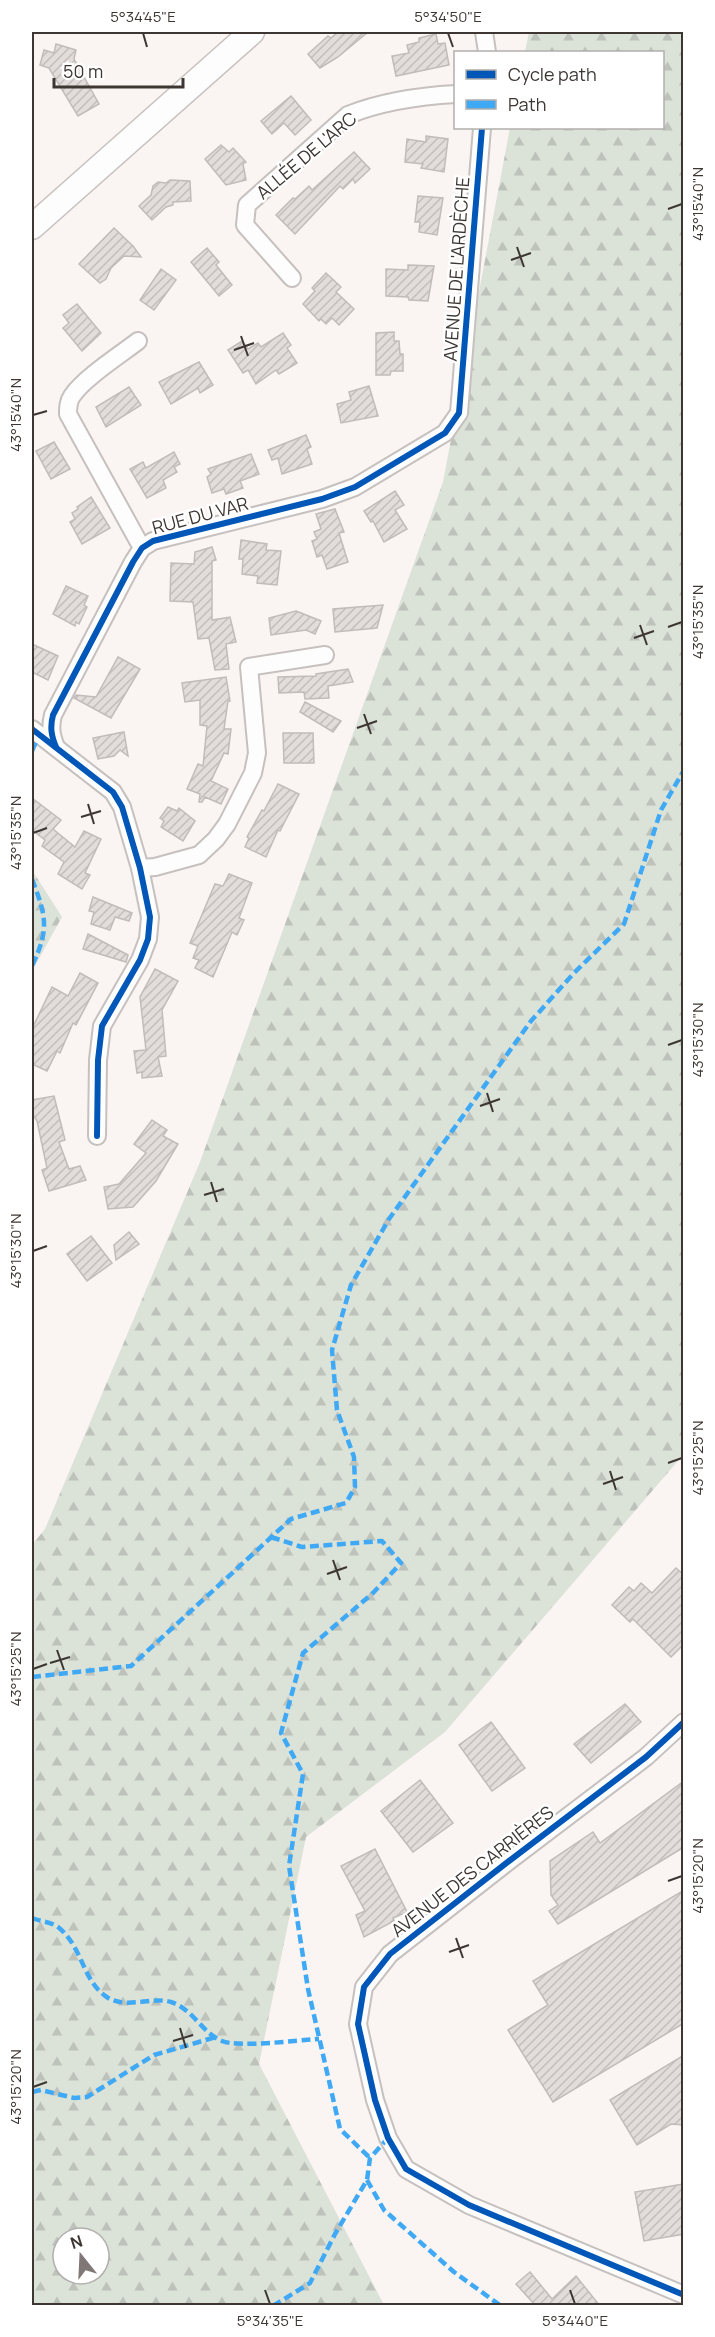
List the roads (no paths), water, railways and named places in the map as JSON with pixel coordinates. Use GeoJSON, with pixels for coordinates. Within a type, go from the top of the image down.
{"type":"FeatureCollection","features":[{"type":"Feature","properties":{"kind":"main road"},"geometry":{"type":"LineString","coordinates":[[32,227],[252,32]]}},
{"type":"Feature","properties":{"kind":"street"},"geometry":{"type":"LineString","coordinates":[[484,32],[487,51]]}},
{"type":"Feature","properties":{"kind":"street","name":"ALLÉE DE L'ARC"},"geometry":{"type":"LineString","coordinates":[[292,278],[245,225],[248,205],[348,115],[367,107],[417,96],[454,94]]}},
{"type":"Feature","properties":{"kind":"street","name":"AVENUE DE L'ARDÈCHE"},"geometry":{"type":"LineString","coordinates":[[459,413],[482,129]]}},
{"type":"Feature","properties":{"kind":"street","name":"RUE DU VAR"},"geometry":{"type":"LineString","coordinates":[[138,341],[72,396],[68,405],[68,414],[142,548]]}},
{"type":"Feature","properties":{"kind":"street","name":"RUE DU VAR"},"geometry":{"type":"LineString","coordinates":[[53,715],[127,572],[142,548],[153,541],[322,499],[355,487],[445,433],[459,413]]}},
{"type":"Feature","properties":{"kind":"street"},"geometry":{"type":"LineString","coordinates":[[140,868],[155,867],[199,855],[216,839],[227,824],[253,773],[257,753],[249,667],[325,655]]}},
{"type":"Feature","properties":{"kind":"street"},"geometry":{"type":"LineString","coordinates":[[32,723],[45,721],[53,715]]}},
{"type":"Feature","properties":{"kind":"street"},"geometry":{"type":"LineString","coordinates":[[53,715],[51,735],[56,747]]}},
{"type":"Feature","properties":{"kind":"street"},"geometry":{"type":"LineString","coordinates":[[32,729],[112,792],[127,818],[150,917],[148,939],[140,960],[102,1026],[98,1060],[97,1136]]}},
{"type":"Feature","properties":{"kind":"street","name":"AVENUE DES CARRIÈRES"},"geometry":{"type":"LineString","coordinates":[[684,1722],[646,1757],[390,1954],[364,1987],[358,2024],[375,2100],[388,2138],[406,2169],[469,2205],[684,2295]]}}]}
